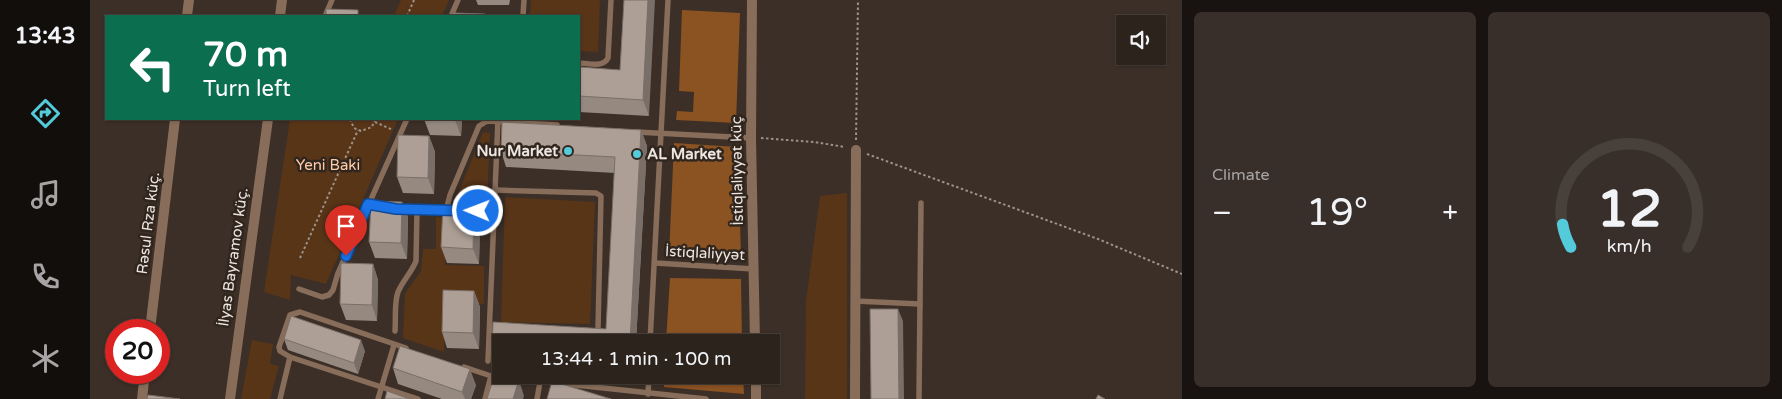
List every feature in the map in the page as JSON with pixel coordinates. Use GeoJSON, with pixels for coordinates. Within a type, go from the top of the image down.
{"type":"FeatureCollection","features":[{"type":"Feature","properties":{"kind":"street"},"geometry":{"type":"LineString","coordinates":[[187,15],[189,0]]}},
{"type":"Feature","properties":{"kind":"street"},"geometry":{"type":"LineString","coordinates":[[280,15],[282,0]]}},
{"type":"Feature","properties":{"kind":"street","name":"İstiqlaliyyət küç"},"geometry":{"type":"LineString","coordinates":[[752,0],[751,138],[755,334]]}},
{"type":"Feature","properties":{"kind":"street","name":"Rəsul Rza küç."},"geometry":{"type":"LineString","coordinates":[[151,319],[175,120]]}},
{"type":"Feature","properties":{"kind":"street","name":"İlyas Bayramov küç."},"geometry":{"type":"LineString","coordinates":[[230,399],[268,120]]}},
{"type":"Feature","properties":{"kind":"street"},"geometry":{"type":"LineString","coordinates":[[855,399],[856,150]]}},
{"type":"Feature","properties":{"kind":"street"},"geometry":{"type":"LineString","coordinates":[[142,399],[144,384]]}},
{"type":"Feature","properties":{"kind":"street"},"geometry":{"type":"LineString","coordinates":[[756,384],[756,399]]}},
{"type":"Feature","properties":{"kind":"lane"},"geometry":{"type":"LineString","coordinates":[[325,15],[332,0]]}},
{"type":"Feature","properties":{"kind":"lane"},"geometry":{"type":"LineString","coordinates":[[451,15],[458,0]]}},
{"type":"Feature","properties":{"kind":"lane"},"geometry":{"type":"LineString","coordinates":[[523,15],[524,0]]}},
{"type":"Feature","properties":{"kind":"lane"},"geometry":{"type":"LineString","coordinates":[[580,63],[602,64],[608,58],[611,0]]}},
{"type":"Feature","properties":{"kind":"lane"},"geometry":{"type":"LineString","coordinates":[[651,334],[668,0]]}},
{"type":"Feature","properties":{"kind":"lane"},"geometry":{"type":"LineString","coordinates":[[299,290],[322,297],[329,295],[333,290],[338,273],[406,120]]}},
{"type":"Feature","properties":{"kind":"lane"},"geometry":{"type":"LineString","coordinates":[[488,362],[498,120]]}},
{"type":"Feature","properties":{"kind":"lane"},"geometry":{"type":"LineString","coordinates":[[446,211],[450,195],[479,126],[488,121],[498,120],[566,126]]}},
{"type":"Feature","properties":{"kind":"lane"},"geometry":{"type":"LineString","coordinates":[[633,131],[751,138]]}},
{"type":"Feature","properties":{"kind":"lane"},"geometry":{"type":"LineString","coordinates":[[495,190],[596,193],[601,196],[598,329],[594,333],[588,334]]}},
{"type":"Feature","properties":{"kind":"lane"},"geometry":{"type":"LineString","coordinates":[[919,399],[921,203]]}},
{"type":"Feature","properties":{"kind":"lane"},"geometry":{"type":"LineString","coordinates":[[368,204],[376,206]]}},
{"type":"Feature","properties":{"kind":"lane"},"geometry":{"type":"LineString","coordinates":[[390,209],[455,211]]}},
{"type":"Feature","properties":{"kind":"lane"},"geometry":{"type":"LineString","coordinates":[[395,331],[399,290],[416,261],[417,210]]}},
{"type":"Feature","properties":{"kind":"lane"},"geometry":{"type":"LineString","coordinates":[[465,211],[494,212]]}},
{"type":"Feature","properties":{"kind":"lane","name":"İstiqlaliyyət"},"geometry":{"type":"LineString","coordinates":[[655,263],[754,269]]}},
{"type":"Feature","properties":{"kind":"lane"},"geometry":{"type":"LineString","coordinates":[[855,301],[920,304]]}},
{"type":"Feature","properties":{"kind":"lane"},"geometry":{"type":"LineString","coordinates":[[412,350],[300,312],[290,315],[279,347],[280,352],[290,357],[418,399]]}},
{"type":"Feature","properties":{"kind":"lane"},"geometry":{"type":"LineString","coordinates":[[490,329],[499,330]]}},
{"type":"Feature","properties":{"kind":"lane"},"geometry":{"type":"LineString","coordinates":[[378,399],[394,345]]}},
{"type":"Feature","properties":{"kind":"lane"},"geometry":{"type":"LineString","coordinates":[[280,399],[290,357]]}},
{"type":"Feature","properties":{"kind":"lane"},"geometry":{"type":"LineString","coordinates":[[456,365],[491,376],[485,399]]}},
{"type":"Feature","properties":{"kind":"lane"},"geometry":{"type":"LineString","coordinates":[[537,399],[540,384]]}},
{"type":"Feature","properties":{"kind":"lane"},"geometry":{"type":"LineString","coordinates":[[558,384],[706,399]]}},
{"type":"Feature","properties":{"kind":"lane"},"geometry":{"type":"LineString","coordinates":[[648,394],[649,384]]}},
{"type":"Feature","properties":{"kind":"path"},"geometry":{"type":"LineString","coordinates":[[407,15],[414,0]]}},
{"type":"Feature","properties":{"kind":"path"},"geometry":{"type":"LineString","coordinates":[[856,150],[858,0]]}},
{"type":"Feature","properties":{"kind":"path"},"geometry":{"type":"LineString","coordinates":[[350,120],[352,124],[361,131],[369,129],[375,120],[400,133]]}},
{"type":"Feature","properties":{"kind":"path"},"geometry":{"type":"LineString","coordinates":[[300,258],[358,130]]}},
{"type":"Feature","properties":{"kind":"path"},"geometry":{"type":"LineString","coordinates":[[751,138],[814,142],[856,150],[1098,239],[1182,274]]}},
{"type":"Feature","properties":{"kind":"green space"},"geometry":{"type":"Polygon","coordinates":[[[401,0],[449,0],[442,15],[394,15],[401,0]]]}},
{"type":"Feature","properties":{"kind":"green space"},"geometry":{"type":"Polygon","coordinates":[[[531,0],[600,0],[598,52],[580,51],[580,15],[530,15],[531,0]]]}},
{"type":"Feature","properties":{"kind":"green space","name":"Yeni Baki"},"geometry":{"type":"Polygon","coordinates":[[[290,120],[398,120],[326,284],[291,275],[290,300],[264,292],[290,120]]]}},
{"type":"Feature","properties":{"kind":"green space"},"geometry":{"type":"Polygon","coordinates":[[[483,132],[490,133],[487,203],[455,201],[483,132]]]}},
{"type":"Feature","properties":{"kind":"green space"},"geometry":{"type":"Polygon","coordinates":[[[847,193],[847,399],[805,399],[806,301],[820,196],[847,193]]]}},
{"type":"Feature","properties":{"kind":"green space"},"geometry":{"type":"Polygon","coordinates":[[[505,197],[595,202],[590,324],[501,322],[505,197]]]}},
{"type":"Feature","properties":{"kind":"green space"},"geometry":{"type":"Polygon","coordinates":[[[436,217],[446,218],[445,265],[484,266],[484,304],[444,303],[444,352],[403,338],[405,294],[421,271],[423,249],[436,249],[436,217]]]}},
{"type":"Feature","properties":{"kind":"green space"},"geometry":{"type":"Polygon","coordinates":[[[252,340],[273,344],[270,364],[279,366],[270,399],[241,399],[252,340]]]}},
{"type":"Feature","properties":{"kind":"shaded area"},"geometry":{"type":"Polygon","coordinates":[[[682,10],[740,13],[736,123],[676,120],[677,111],[693,112],[694,92],[679,91],[682,10]]]}},
{"type":"Feature","properties":{"kind":"shaded area"},"geometry":{"type":"Polygon","coordinates":[[[674,143],[738,147],[741,258],[669,255],[674,143]]]}},
{"type":"Feature","properties":{"kind":"shaded area"},"geometry":{"type":"Polygon","coordinates":[[[670,278],[741,279],[742,334],[666,334],[670,278]]]}},
{"type":"Feature","properties":{"kind":"shaded area"},"geometry":{"type":"Polygon","coordinates":[[[664,384],[743,384],[744,394],[664,387],[664,384]]]}},
{"type":"Feature","properties":{"kind":"building"},"geometry":{"type":"Polygon","coordinates":[[[624,0],[648,0],[643,100],[580,96],[580,67],[620,70],[624,0]]]}},
{"type":"Feature","properties":{"kind":"building"},"geometry":{"type":"Polygon","coordinates":[[[326,9],[358,10],[358,15],[326,15],[326,9]]]}},
{"type":"Feature","properties":{"kind":"building"},"geometry":{"type":"Polygon","coordinates":[[[453,13],[485,14],[485,15],[453,15],[453,13]]]}},
{"type":"Feature","properties":{"kind":"building"},"geometry":{"type":"Polygon","coordinates":[[[502,122],[641,130],[630,334],[493,334],[493,322],[606,329],[615,157],[501,151],[502,122]]]}},
{"type":"Feature","properties":{"kind":"building"},"geometry":{"type":"Polygon","coordinates":[[[398,135],[429,136],[428,178],[397,177],[398,135]]]}},
{"type":"Feature","properties":{"kind":"building"},"geometry":{"type":"Polygon","coordinates":[[[371,201],[402,202],[401,243],[369,242],[371,201]]]}},
{"type":"Feature","properties":{"kind":"building"},"geometry":{"type":"Polygon","coordinates":[[[443,206],[474,207],[473,249],[441,247],[443,206]]]}},
{"type":"Feature","properties":{"kind":"building"},"geometry":{"type":"Polygon","coordinates":[[[341,263],[373,264],[372,305],[340,304],[341,263]]]}},
{"type":"Feature","properties":{"kind":"building"},"geometry":{"type":"Polygon","coordinates":[[[443,290],[474,291],[473,333],[442,332],[443,290]]]}},
{"type":"Feature","properties":{"kind":"building"},"geometry":{"type":"Polygon","coordinates":[[[870,309],[898,309],[899,399],[871,399],[870,309]]]}},
{"type":"Feature","properties":{"kind":"building"},"geometry":{"type":"Polygon","coordinates":[[[291,316],[361,340],[354,363],[284,339],[291,316]]]}},
{"type":"Feature","properties":{"kind":"building"},"geometry":{"type":"Polygon","coordinates":[[[400,346],[470,369],[462,392],[393,368],[400,346]]]}},
{"type":"Feature","properties":{"kind":"building"},"geometry":{"type":"Polygon","coordinates":[[[492,383],[518,384],[513,399],[487,399],[492,383]]]}},
{"type":"Feature","properties":{"kind":"building"},"geometry":{"type":"Polygon","coordinates":[[[551,384],[562,384],[611,399],[547,399],[551,384]]]}},
{"type":"Feature","properties":{"kind":"building"},"geometry":{"type":"Polygon","coordinates":[[[387,391],[410,399],[385,399],[387,391]]]}},
{"type":"Feature","properties":{"kind":"building"},"geometry":{"type":"Polygon","coordinates":[[[148,395],[180,399],[147,399],[148,395]]]}},
{"type":"Feature","properties":{"kind":"building"},"geometry":{"type":"Polygon","coordinates":[[[1098,395],[1105,399],[1096,399],[1098,395]]]}},
{"type":"Feature","properties":{"kind":"place","name":"Nur Market"},"geometry":{"type":"Point","coordinates":[568,151]}},
{"type":"Feature","properties":{"kind":"place","name":"AL Market"},"geometry":{"type":"Point","coordinates":[637,154]}},
{"type":"Feature","properties":{"kind":"route"},"geometry":{"type":"LineString","coordinates":[[346,256],[368,204],[396,209],[478,211]]}}]}
